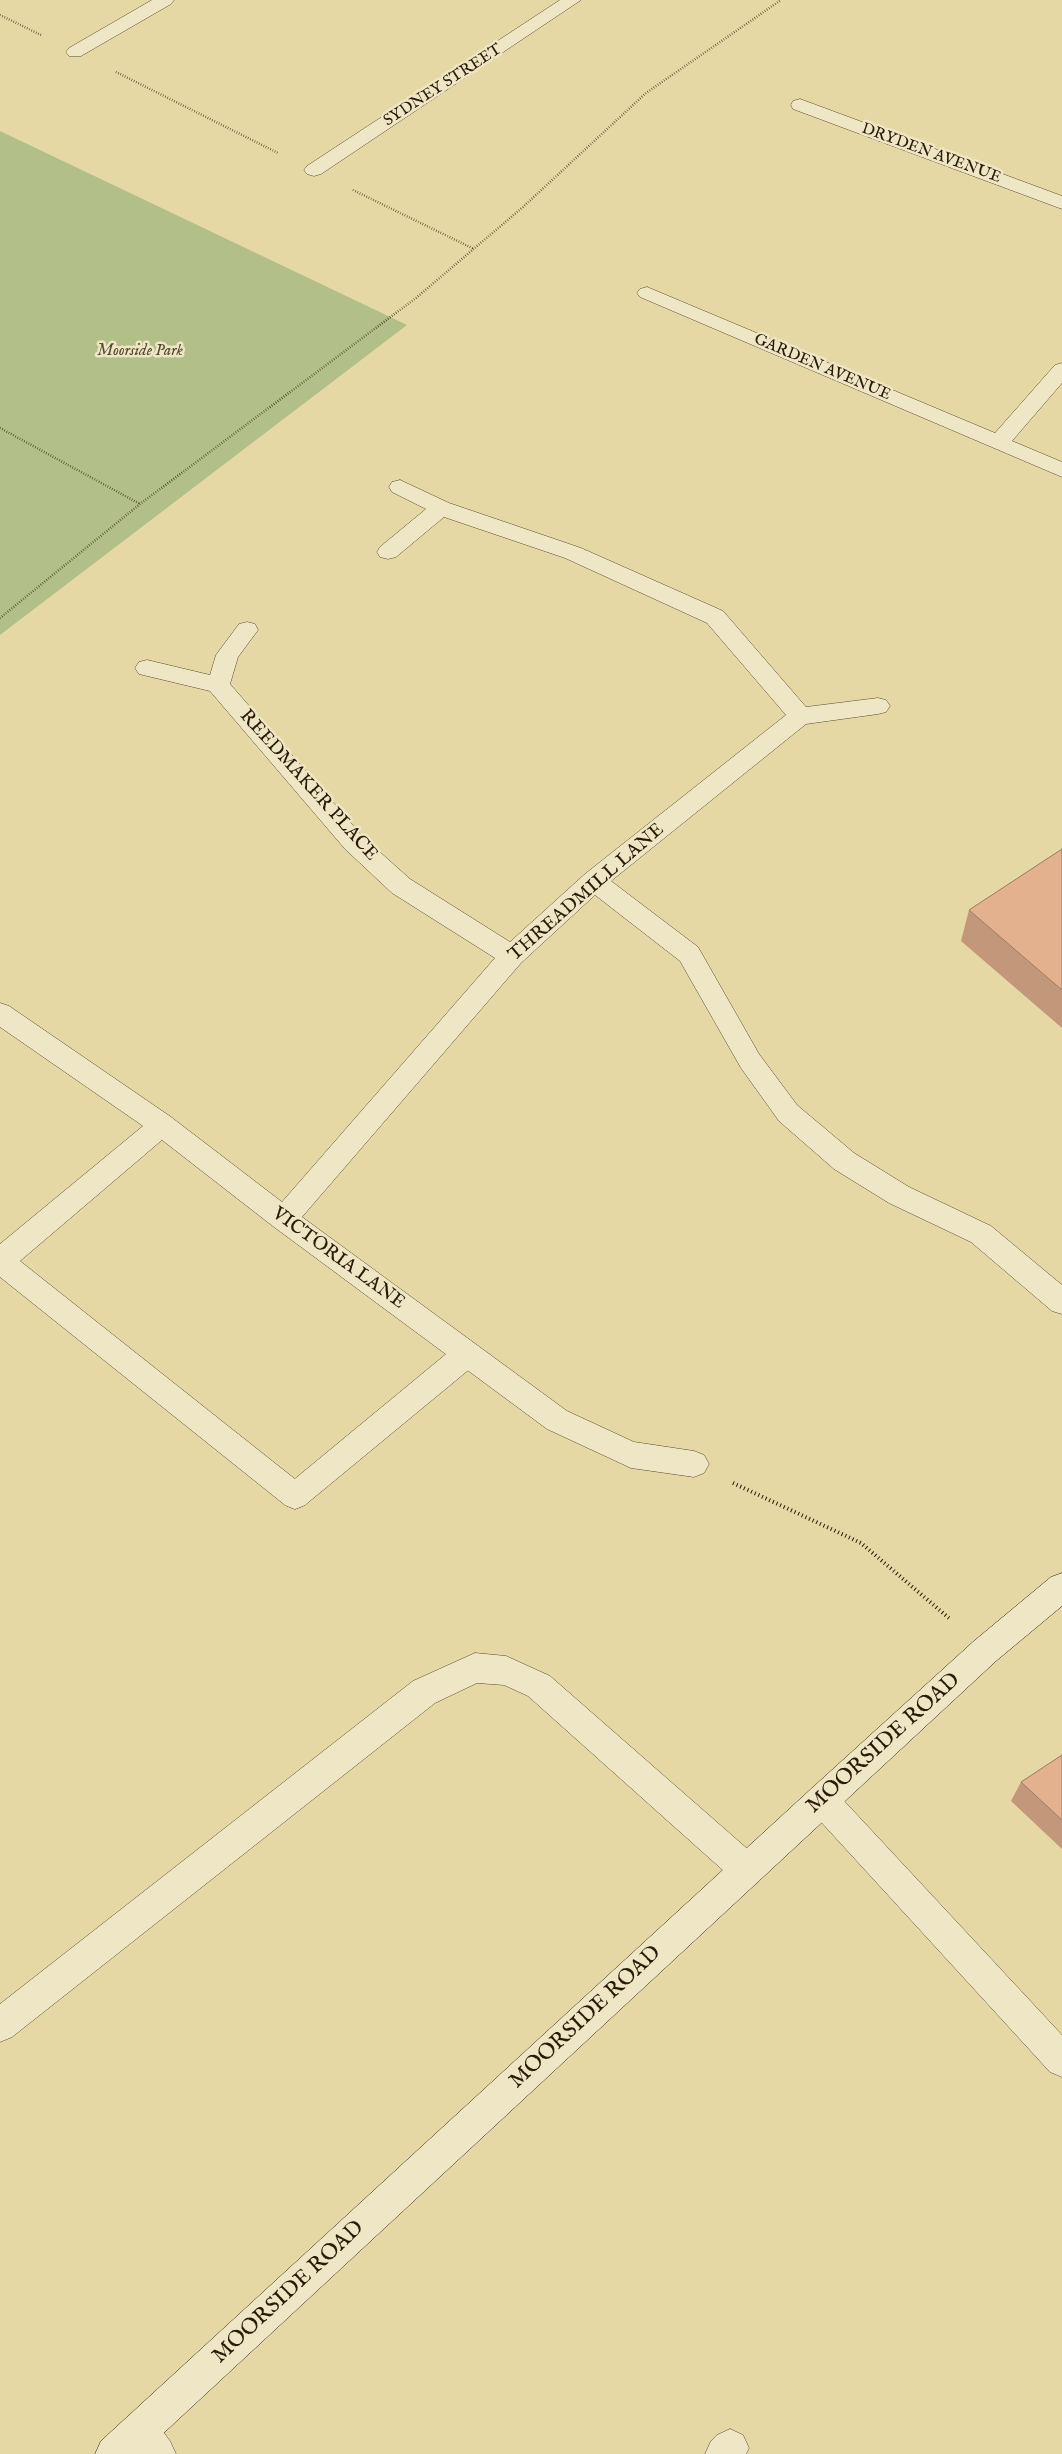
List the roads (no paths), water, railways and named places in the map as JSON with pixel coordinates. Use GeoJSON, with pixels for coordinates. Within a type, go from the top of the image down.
{"type":"FeatureCollection","features":[{"type":"Feature","properties":{"kind":"street"},"geometry":{"type":"LineString","coordinates":[[75,52],[164,0]]}},
{"type":"Feature","properties":{"kind":"street","name":"SYDNEY STREET"},"geometry":{"type":"LineString","coordinates":[[314,170],[572,0]]}},
{"type":"Feature","properties":{"kind":"street","name":"DRYDEN AVENUE"},"geometry":{"type":"LineString","coordinates":[[800,105],[1062,203]]}},
{"type":"Feature","properties":{"kind":"street","name":"GARDEN AVENUE"},"geometry":{"type":"LineString","coordinates":[[647,293],[1062,470]]}},
{"type":"Feature","properties":{"kind":"street"},"geometry":{"type":"LineString","coordinates":[[998,443],[1062,370]]}},
{"type":"Feature","properties":{"kind":"street"},"geometry":{"type":"LineString","coordinates":[[400,487],[442,508],[573,553],[714,617],[800,716],[878,706]]}},
{"type":"Feature","properties":{"kind":"street"},"geometry":{"type":"LineString","coordinates":[[388,552],[442,508]]}},
{"type":"Feature","properties":{"kind":"street"},"geometry":{"type":"LineString","coordinates":[[147,668],[218,685],[227,655],[247,630]]}},
{"type":"Feature","properties":{"kind":"street","name":"REEDMAKER PLACE"},"geometry":{"type":"LineString","coordinates":[[218,685],[361,850],[401,886],[512,956]]}},
{"type":"Feature","properties":{"kind":"street","name":"THREADMILL LANE"},"geometry":{"type":"LineString","coordinates":[[284,1219],[512,956],[594,881],[800,716]]}},
{"type":"Feature","properties":{"kind":"street"},"geometry":{"type":"LineString","coordinates":[[594,881],[689,954],[750,1062],[788,1113],[852,1165],[898,1194],[981,1234],[1062,1302]]}},
{"type":"Feature","properties":{"kind":"street","name":"VICTORIA LANE"},"geometry":{"type":"LineString","coordinates":[[0,1013],[162,1125],[284,1219],[557,1420],[631,1455],[694,1464]]}},
{"type":"Feature","properties":{"kind":"street"},"geometry":{"type":"LineString","coordinates":[[162,1125],[0,1261],[295,1496],[467,1354]]}},
{"type":"Feature","properties":{"kind":"street","name":"MOORSIDE ROAD"},"geometry":{"type":"LineString","coordinates":[[137,2446],[822,1800],[985,1651],[1062,1586]]}},
{"type":"Feature","properties":{"kind":"street"},"geometry":{"type":"LineString","coordinates":[[0,2025],[424,1692],[476,1668],[506,1671],[538,1686],[747,1870]]}},
{"type":"Feature","properties":{"kind":"street"},"geometry":{"type":"LineString","coordinates":[[822,1800],[1062,2060]]}},
{"type":"Feature","properties":{"kind":"park label","name":"Moorside Park"},"geometry":{"type":"Point","coordinates":[140,352]}}]}
